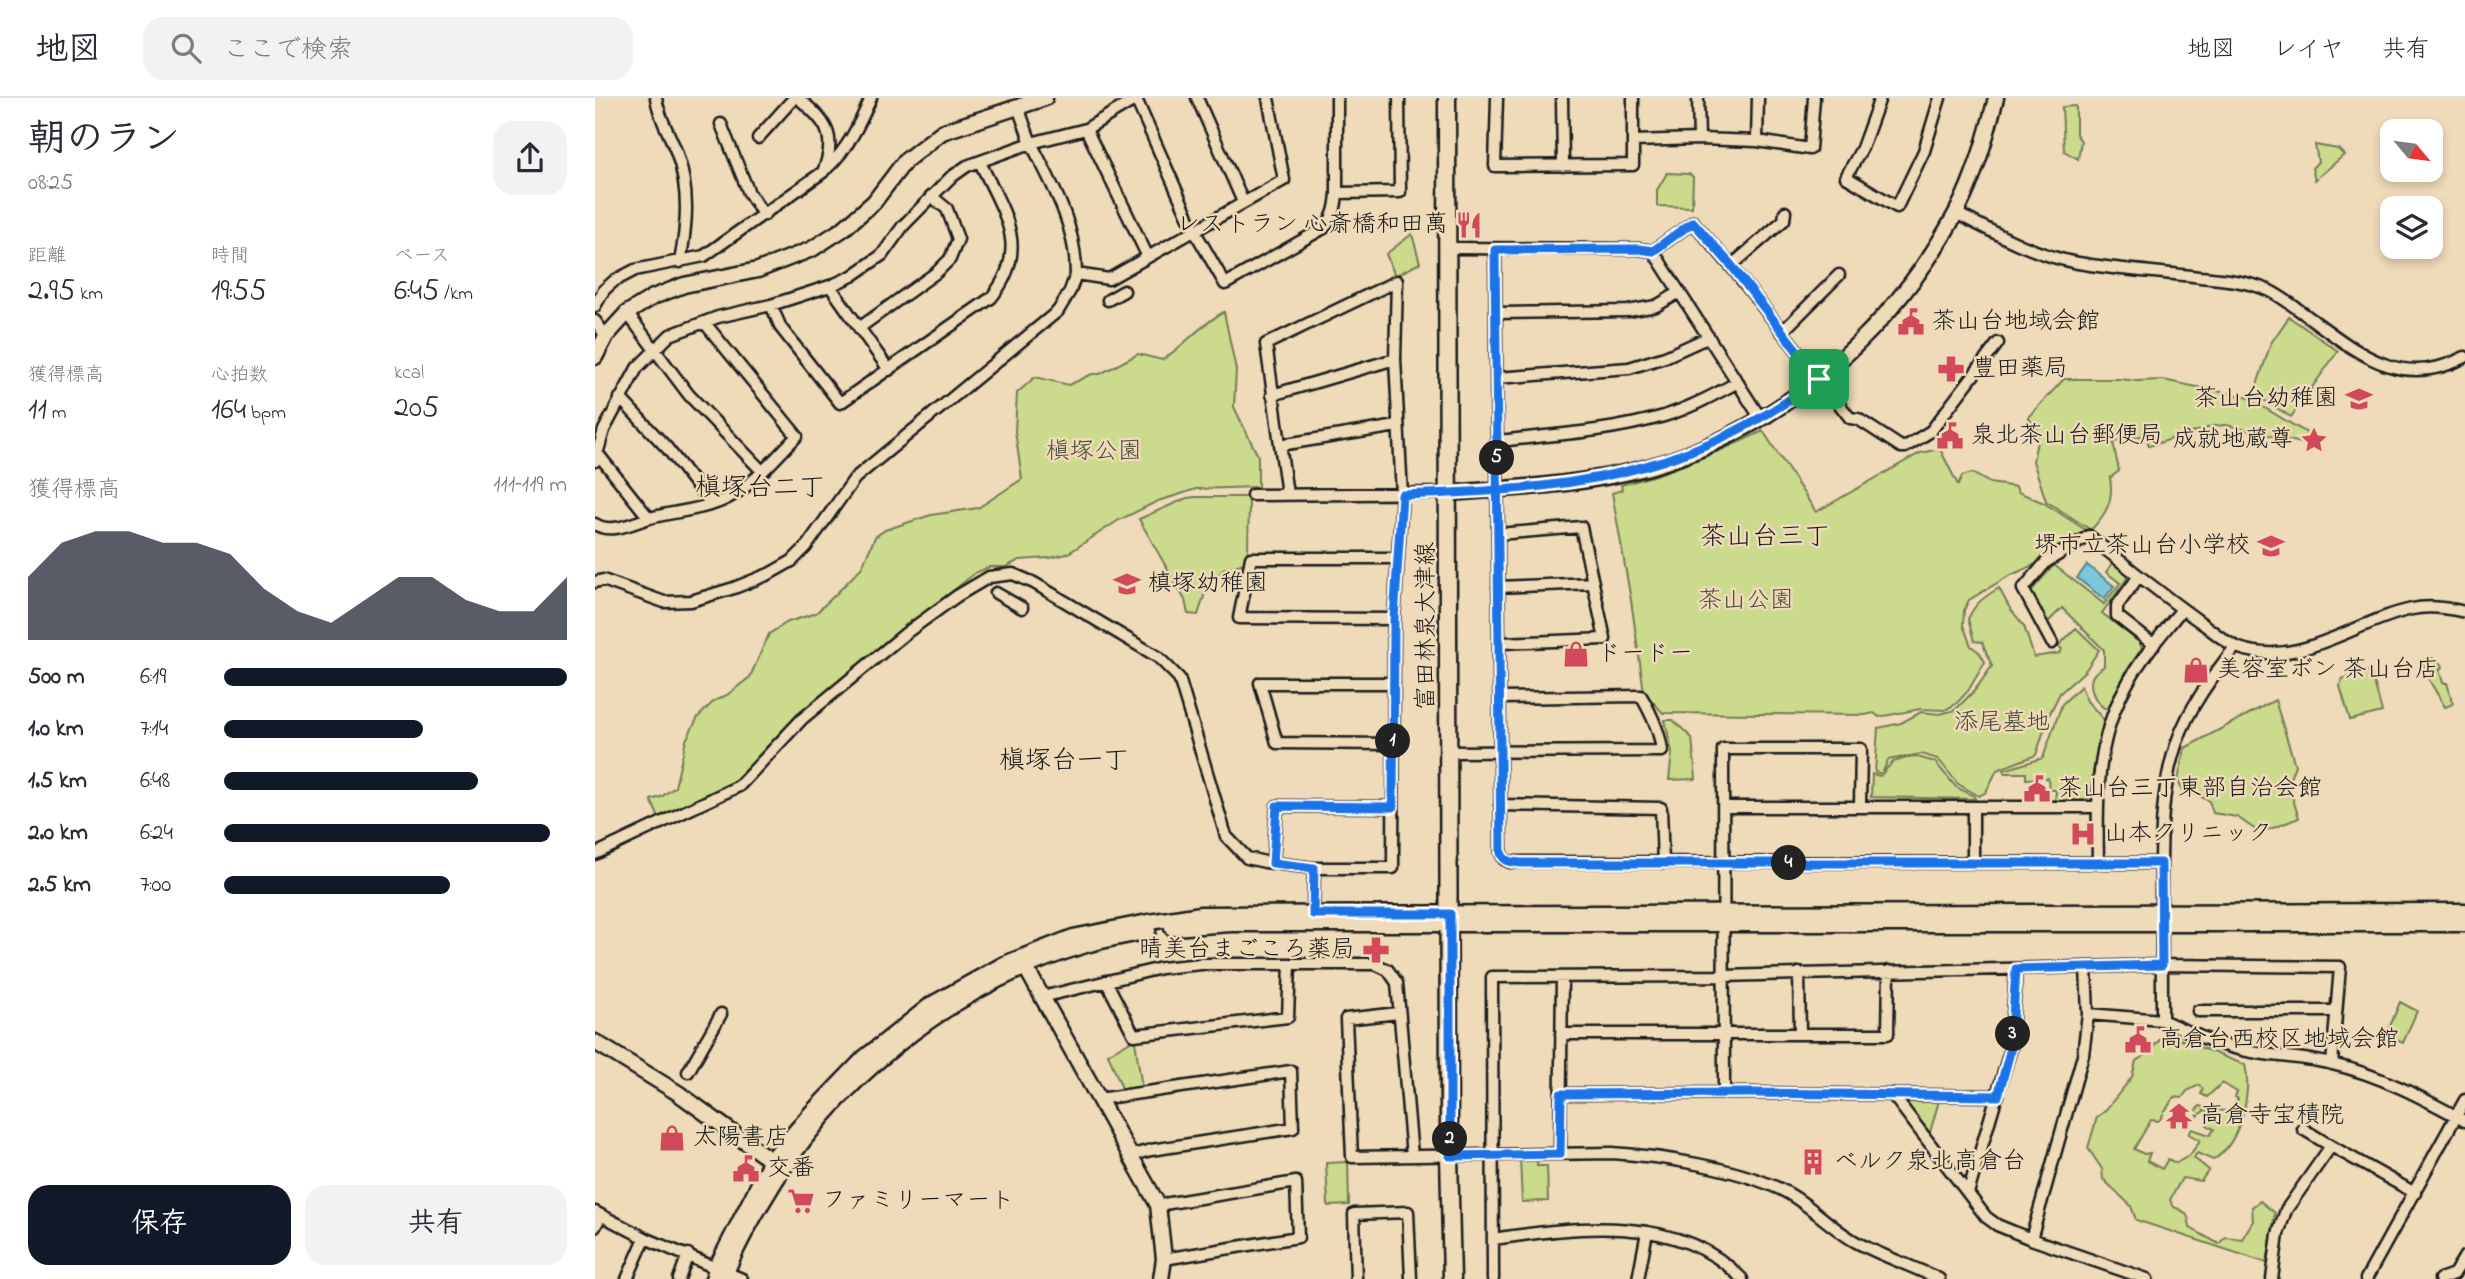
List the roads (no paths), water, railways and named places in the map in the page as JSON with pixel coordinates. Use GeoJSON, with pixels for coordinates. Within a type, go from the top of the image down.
{"type":"FeatureCollection","features":[{"type":"Feature","properties":{"kind":"main road","name":"富田林泉大津線"},"geometry":{"type":"LineString","coordinates":[[1447,98],[1452,1279]]}},
{"type":"Feature","properties":{"kind":"street"},"geometry":{"type":"LineString","coordinates":[[656,98],[665,131],[676,151],[687,196],[687,223],[680,262]]}},
{"type":"Feature","properties":{"kind":"street"},"geometry":{"type":"LineString","coordinates":[[758,138],[796,98],[823,120],[830,137],[830,155],[823,172]]}},
{"type":"Feature","properties":{"kind":"street"},"geometry":{"type":"LineString","coordinates":[[595,306],[604,290],[614,281],[635,270],[704,256],[823,172],[837,159],[857,128],[871,98]]}},
{"type":"Feature","properties":{"kind":"street"},"geometry":{"type":"LineString","coordinates":[[595,357],[606,337],[627,313],[653,297],[684,285],[758,270],[812,248],[843,229],[874,202],[905,161],[942,132],[1045,98]]}},
{"type":"Feature","properties":{"kind":"street"},"geometry":{"type":"LineString","coordinates":[[1197,98],[1243,202]]}},
{"type":"Feature","properties":{"kind":"street"},"geometry":{"type":"LineString","coordinates":[[1076,274],[1109,279],[1284,180],[1268,98]]}},
{"type":"Feature","properties":{"kind":"street"},"geometry":{"type":"LineString","coordinates":[[649,518],[596,457],[604,430],[637,368],[670,335],[704,321],[771,305],[852,276],[882,255],[903,226],[950,178],[967,166],[1031,143],[1086,129],[1136,99],[1194,230],[1225,284],[1324,228],[1336,208],[1337,98]]}},
{"type":"Feature","properties":{"kind":"street"},"geometry":{"type":"LineString","coordinates":[[1337,193],[1400,192],[1399,98]]}},
{"type":"Feature","properties":{"kind":"street"},"geometry":{"type":"LineString","coordinates":[[1497,98],[1495,166],[1633,165],[1633,98]]}},
{"type":"Feature","properties":{"kind":"street"},"geometry":{"type":"LineString","coordinates":[[1562,98],[1563,166]]}},
{"type":"Feature","properties":{"kind":"street"},"geometry":{"type":"LineString","coordinates":[[1698,98],[1699,139]]}},
{"type":"Feature","properties":{"kind":"street"},"geometry":{"type":"LineString","coordinates":[[1757,141],[1758,98]]}},
{"type":"Feature","properties":{"kind":"street"},"geometry":{"type":"LineString","coordinates":[[1633,141],[1757,141],[1810,149],[1814,98]]}},
{"type":"Feature","properties":{"kind":"street"},"geometry":{"type":"LineString","coordinates":[[1880,98],[1862,148],[1846,177],[1897,207],[1924,151],[1940,98]]}},
{"type":"Feature","properties":{"kind":"street"},"geometry":{"type":"LineString","coordinates":[[1252,495],[1402,495],[1573,482],[1649,467],[1718,441],[1761,419],[1819,379],[1873,329],[1901,297],[1956,213],[1983,145],[1996,98]]}},
{"type":"Feature","properties":{"kind":"street"},"geometry":{"type":"LineString","coordinates":[[595,582],[603,580],[664,602],[691,601],[734,588],[792,561],[806,547],[855,478],[1058,311],[1076,274],[1074,240],[1066,213],[1031,143],[1018,107]]}},
{"type":"Feature","properties":{"kind":"street"},"geometry":{"type":"LineString","coordinates":[[721,124],[748,193],[764,215]]}},
{"type":"Feature","properties":{"kind":"street"},"geometry":{"type":"LineString","coordinates":[[1086,129],[1147,257]]}},
{"type":"Feature","properties":{"kind":"street"},"geometry":{"type":"LineString","coordinates":[[771,305],[781,328],[840,403],[889,370],[991,298],[1004,283],[1012,261],[1011,226],[980,162]]}},
{"type":"Feature","properties":{"kind":"street"},"geometry":{"type":"LineString","coordinates":[[859,328],[937,272],[950,259],[958,239],[947,209],[932,196]]}},
{"type":"Feature","properties":{"kind":"street"},"geometry":{"type":"LineString","coordinates":[[1731,265],[1784,220],[1785,212]]}},
{"type":"Feature","properties":{"kind":"street"},"geometry":{"type":"LineString","coordinates":[[1956,213],[2024,247],[2052,257],[2093,265],[2231,280],[2259,287],[2279,296],[2362,355],[2380,364],[2420,371],[2451,365],[2465,357]]}},
{"type":"Feature","properties":{"kind":"street"},"geometry":{"type":"LineString","coordinates":[[1447,248],[1653,251],[1693,222],[1731,265],[1850,418],[1858,419],[1896,445],[1905,447],[1931,431],[1998,343]]}},
{"type":"Feature","properties":{"kind":"street"},"geometry":{"type":"LineString","coordinates":[[1495,250],[1500,806],[1501,853],[1504,859],[1510,862],[1663,863],[2161,863]]}},
{"type":"Feature","properties":{"kind":"street"},"geometry":{"type":"LineString","coordinates":[[1653,251],[1761,419]]}},
{"type":"Feature","properties":{"kind":"street"},"geometry":{"type":"LineString","coordinates":[[1782,332],[1839,275]]}},
{"type":"Feature","properties":{"kind":"street"},"geometry":{"type":"LineString","coordinates":[[595,854],[739,786],[802,719],[906,633],[957,596],[989,577],[1013,574],[1034,583],[1158,657],[1179,678],[1226,836],[1247,858],[1314,868],[1393,868],[1394,619],[1402,495],[1395,359],[1397,281],[1266,344],[1287,494]]}},
{"type":"Feature","properties":{"kind":"street"},"geometry":{"type":"LineString","coordinates":[[830,286],[889,370]]}},
{"type":"Feature","properties":{"kind":"street"},"geometry":{"type":"LineString","coordinates":[[1108,300],[1124,291]]}},
{"type":"Feature","properties":{"kind":"street"},"geometry":{"type":"LineString","coordinates":[[1497,313],[1628,311],[1656,306],[1680,292]]}},
{"type":"Feature","properties":{"kind":"street"},"geometry":{"type":"LineString","coordinates":[[627,313],[689,395],[762,471]]}},
{"type":"Feature","properties":{"kind":"street"},"geometry":{"type":"LineString","coordinates":[[595,321],[606,337]]}},
{"type":"Feature","properties":{"kind":"street"},"geometry":{"type":"LineString","coordinates":[[595,524],[601,528],[623,527],[721,501],[744,487],[797,436],[704,321]]}},
{"type":"Feature","properties":{"kind":"street"},"geometry":{"type":"LineString","coordinates":[[1497,378],[1629,368],[1665,357],[1709,337]]}},
{"type":"Feature","properties":{"kind":"street"},"geometry":{"type":"LineString","coordinates":[[1272,395],[1395,359]]}},
{"type":"Feature","properties":{"kind":"street"},"geometry":{"type":"LineString","coordinates":[[1497,441],[1585,431],[1642,421],[1703,401],[1738,382]]}},
{"type":"Feature","properties":{"kind":"street"},"geometry":{"type":"LineString","coordinates":[[620,398],[667,448],[711,504]]}},
{"type":"Feature","properties":{"kind":"street"},"geometry":{"type":"LineString","coordinates":[[1280,445],[1397,426]]}},
{"type":"Feature","properties":{"kind":"street"},"geometry":{"type":"LineString","coordinates":[[1498,534],[1581,527],[1605,639],[1500,643]]}},
{"type":"Feature","properties":{"kind":"street"},"geometry":{"type":"LineString","coordinates":[[2052,643],[2023,589],[2046,562],[2089,536],[2235,647],[2265,654],[2289,653],[2413,609],[2447,608],[2465,612]]}},
{"type":"Feature","properties":{"kind":"street"},"geometry":{"type":"LineString","coordinates":[[1394,619],[1239,618],[1251,558],[1397,558]]}},
{"type":"Feature","properties":{"kind":"street"},"geometry":{"type":"LineString","coordinates":[[2139,576],[2117,606],[2117,615],[2154,645]]}},
{"type":"Feature","properties":{"kind":"street"},"geometry":{"type":"LineString","coordinates":[[1498,587],[1593,583]]}},
{"type":"Feature","properties":{"kind":"street"},"geometry":{"type":"LineString","coordinates":[[996,593],[1022,608]]}},
{"type":"Feature","properties":{"kind":"street"},"geometry":{"type":"LineString","coordinates":[[2098,863],[2097,807],[2104,745],[2112,719],[2125,688],[2182,609]]}},
{"type":"Feature","properties":{"kind":"street"},"geometry":{"type":"LineString","coordinates":[[2162,1020],[2161,863],[2163,810],[2168,775],[2177,742],[2203,690],[2235,647]]}},
{"type":"Feature","properties":{"kind":"street"},"geometry":{"type":"LineString","coordinates":[[1393,744],[1277,743],[1260,682],[1394,683]]}},
{"type":"Feature","properties":{"kind":"street"},"geometry":{"type":"LineString","coordinates":[[1450,752],[1662,751],[1653,717],[1641,696],[1501,698]]}},
{"type":"Feature","properties":{"kind":"street"},"geometry":{"type":"LineString","coordinates":[[1724,1093],[1723,749],[1861,749],[1860,806]]}},
{"type":"Feature","properties":{"kind":"street"},"geometry":{"type":"LineString","coordinates":[[1273,863],[1277,806],[1393,807]]}},
{"type":"Feature","properties":{"kind":"street"},"geometry":{"type":"LineString","coordinates":[[1500,806],[1661,808],[1663,863]]}},
{"type":"Feature","properties":{"kind":"street"},"geometry":{"type":"LineString","coordinates":[[1724,807],[2097,807]]}},
{"type":"Feature","properties":{"kind":"street"},"geometry":{"type":"LineString","coordinates":[[1973,808],[1973,862]]}},
{"type":"Feature","properties":{"kind":"street"},"geometry":{"type":"LineString","coordinates":[[1313,914],[1314,868]]}},
{"type":"Feature","properties":{"kind":"street"},"geometry":{"type":"LineString","coordinates":[[2161,918],[2465,911]]}},
{"type":"Feature","properties":{"kind":"street"},"geometry":{"type":"LineString","coordinates":[[720,1274],[776,1164],[851,1086],[901,1041],[936,1015],[1023,962],[1073,937],[1201,914],[1313,914],[1450,919]]}},
{"type":"Feature","properties":{"kind":"street"},"geometry":{"type":"LineString","coordinates":[[1023,962],[1154,930],[1193,926],[1450,919],[2161,918],[2465,924]]}},
{"type":"Feature","properties":{"kind":"street"},"geometry":{"type":"LineString","coordinates":[[1023,962],[1158,1205],[1164,1259],[1161,1279]]}},
{"type":"Feature","properties":{"kind":"street"},"geometry":{"type":"LineString","coordinates":[[1042,997],[1161,968],[1201,964],[1375,964],[1388,970],[1397,983],[1412,1156]]}},
{"type":"Feature","properties":{"kind":"street"},"geometry":{"type":"LineString","coordinates":[[1106,981],[1134,1035],[1288,1017],[1290,964]]}},
{"type":"Feature","properties":{"kind":"street"},"geometry":{"type":"LineString","coordinates":[[1493,1279],[1492,977],[1723,976],[2162,965],[2340,967],[2332,1064]]}},
{"type":"Feature","properties":{"kind":"street"},"geometry":{"type":"LineString","coordinates":[[2031,1239],[2083,1055],[2088,1014],[2086,967]]}},
{"type":"Feature","properties":{"kind":"street"},"geometry":{"type":"LineString","coordinates":[[1968,1193],[2011,1048],[2016,969]]}},
{"type":"Feature","properties":{"kind":"street"},"geometry":{"type":"LineString","coordinates":[[1561,1034],[1888,1034],[1888,971]]}},
{"type":"Feature","properties":{"kind":"street"},"geometry":{"type":"LineString","coordinates":[[1799,973],[1800,1034]]}},
{"type":"Feature","properties":{"kind":"street"},"geometry":{"type":"LineString","coordinates":[[1560,1154],[1562,977]]}},
{"type":"Feature","properties":{"kind":"street"},"geometry":{"type":"LineString","coordinates":[[2198,1010],[2336,1011]]}},
{"type":"Feature","properties":{"kind":"street"},"geometry":{"type":"LineString","coordinates":[[1398,1013],[1346,1019],[1352,1157],[1636,1155],[1690,1164],[1750,1178],[1781,1189],[1855,1241],[1939,1279]]}},
{"type":"Feature","properties":{"kind":"street"},"geometry":{"type":"LineString","coordinates":[[688,1072],[721,1014]]}},
{"type":"Feature","properties":{"kind":"street"},"geometry":{"type":"LineString","coordinates":[[2088,1014],[2162,1020],[2218,1044],[2257,1053],[2332,1064],[2405,1089],[2461,1119]]}},
{"type":"Feature","properties":{"kind":"street"},"geometry":{"type":"LineString","coordinates":[[595,1042],[678,1093],[776,1164]]}},
{"type":"Feature","properties":{"kind":"street"},"geometry":{"type":"LineString","coordinates":[[1099,1099],[1291,1071],[1293,1128],[1132,1155]]}},
{"type":"Feature","properties":{"kind":"street"},"geometry":{"type":"LineString","coordinates":[[1561,1094],[1998,1096]]}},
{"type":"Feature","properties":{"kind":"street"},"geometry":{"type":"LineString","coordinates":[[1892,1094],[1986,1217],[1997,1225],[2147,1279]]}},
{"type":"Feature","properties":{"kind":"street"},"geometry":{"type":"LineString","coordinates":[[2366,1279],[2461,1119],[2465,1100]]}},
{"type":"Feature","properties":{"kind":"street"},"geometry":{"type":"LineString","coordinates":[[2303,1129],[2415,1193]]}},
{"type":"Feature","properties":{"kind":"street"},"geometry":{"type":"LineString","coordinates":[[2272,1279],[2278,1234],[2286,1210],[2331,1146]]}},
{"type":"Feature","properties":{"kind":"street"},"geometry":{"type":"LineString","coordinates":[[1158,1205],[1296,1182],[1299,1237],[1164,1259]]}},
{"type":"Feature","properties":{"kind":"street"},"geometry":{"type":"LineString","coordinates":[[1356,1279],[1354,1214],[1408,1212],[1411,1279]]}},
{"type":"Feature","properties":{"kind":"street"},"geometry":{"type":"LineString","coordinates":[[595,1227],[598,1213],[645,1238],[688,1254],[720,1274],[743,1279]]}},
{"type":"Feature","properties":{"kind":"street"},"geometry":{"type":"LineString","coordinates":[[1493,1239],[1590,1228],[1647,1231],[1704,1250],[1724,1261],[1742,1279]]}},
{"type":"Feature","properties":{"kind":"street"},"geometry":{"type":"LineString","coordinates":[[1638,1279],[1647,1231]]}},
{"type":"Feature","properties":{"kind":"street"},"geometry":{"type":"LineString","coordinates":[[627,1279],[645,1238]]}},
{"type":"Feature","properties":{"kind":"street"},"geometry":{"type":"LineString","coordinates":[[679,1279],[688,1254]]}},
{"type":"Feature","properties":{"kind":"street"},"geometry":{"type":"LineString","coordinates":[[2440,1279],[2453,1274],[2465,1256]]}},
{"type":"Feature","properties":{"kind":"water"},"geometry":{"type":"Polygon","coordinates":[[[2087,565],[2114,586],[2104,599],[2077,578],[2087,565]]]}},
{"type":"Feature","properties":{"kind":"place","name":"レストラン 心斎橋和田萬"},"geometry":{"type":"Point","coordinates":[1469,225]}},
{"type":"Feature","properties":{"kind":"place","name":"茶山台地域会館"},"geometry":{"type":"Point","coordinates":[1911,322]}},
{"type":"Feature","properties":{"kind":"place","name":"豊田薬局"},"geometry":{"type":"Point","coordinates":[1951,369]}},
{"type":"Feature","properties":{"kind":"place","name":"茶山台幼稚園"},"geometry":{"type":"Point","coordinates":[2359,399]}},
{"type":"Feature","properties":{"kind":"place","name":"泉北茶山台郵便局"},"geometry":{"type":"Point","coordinates":[1950,436]}},
{"type":"Feature","properties":{"kind":"place","name":"成就地蔵尊"},"geometry":{"type":"Point","coordinates":[2314,440]}},
{"type":"Feature","properties":{"kind":"place","name":"堺市立茶山台小学校"},"geometry":{"type":"Point","coordinates":[2271,546]}},
{"type":"Feature","properties":{"kind":"place","name":"槙塚幼稚園"},"geometry":{"type":"Point","coordinates":[1127,584]}},
{"type":"Feature","properties":{"kind":"place","name":"ドードー"},"geometry":{"type":"Point","coordinates":[1576,654]}},
{"type":"Feature","properties":{"kind":"place","name":"美容室ボン 茶山台店"},"geometry":{"type":"Point","coordinates":[2196,670]}},
{"type":"Feature","properties":{"kind":"place","name":"茶山台三丁東部自治会館"},"geometry":{"type":"Point","coordinates":[2037,789]}},
{"type":"Feature","properties":{"kind":"place","name":"山本クリニック"},"geometry":{"type":"Point","coordinates":[2083,834]}},
{"type":"Feature","properties":{"kind":"place","name":"晴美台まごころ薬局"},"geometry":{"type":"Point","coordinates":[1376,950]}},
{"type":"Feature","properties":{"kind":"place","name":"高倉台西校区地域会館"},"geometry":{"type":"Point","coordinates":[2138,1040]}},
{"type":"Feature","properties":{"kind":"place","name":"高倉寺宝積院"},"geometry":{"type":"Point","coordinates":[2179,1116]}},
{"type":"Feature","properties":{"kind":"place","name":"太陽書店"},"geometry":{"type":"Point","coordinates":[672,1138]}},
{"type":"Feature","properties":{"kind":"place","name":"ベルク泉北高倉台"},"geometry":{"type":"Point","coordinates":[1813,1162]}},
{"type":"Feature","properties":{"kind":"place","name":"交番"},"geometry":{"type":"Point","coordinates":[746,1169]}},
{"type":"Feature","properties":{"kind":"place","name":"ファミリーマート"},"geometry":{"type":"Point","coordinates":[801,1201]}},
{"type":"Feature","properties":{"kind":"district","name":"槇塚台二丁"},"geometry":{"type":"Point","coordinates":[760,489]}},
{"type":"Feature","properties":{"kind":"district","name":"茶山台三丁"},"geometry":{"type":"Point","coordinates":[1765,538]}},
{"type":"Feature","properties":{"kind":"district","name":"槇塚台一丁"},"geometry":{"type":"Point","coordinates":[1064,762]}},
{"type":"Feature","properties":{"kind":"park label","name":"槇塚公園"},"geometry":{"type":"Point","coordinates":[1094,452]}},
{"type":"Feature","properties":{"kind":"park label","name":"茶山公園"},"geometry":{"type":"Point","coordinates":[1746,601]}},
{"type":"Feature","properties":{"kind":"park label","name":"添尾墓地"},"geometry":{"type":"Point","coordinates":[2002,723]}}]}
